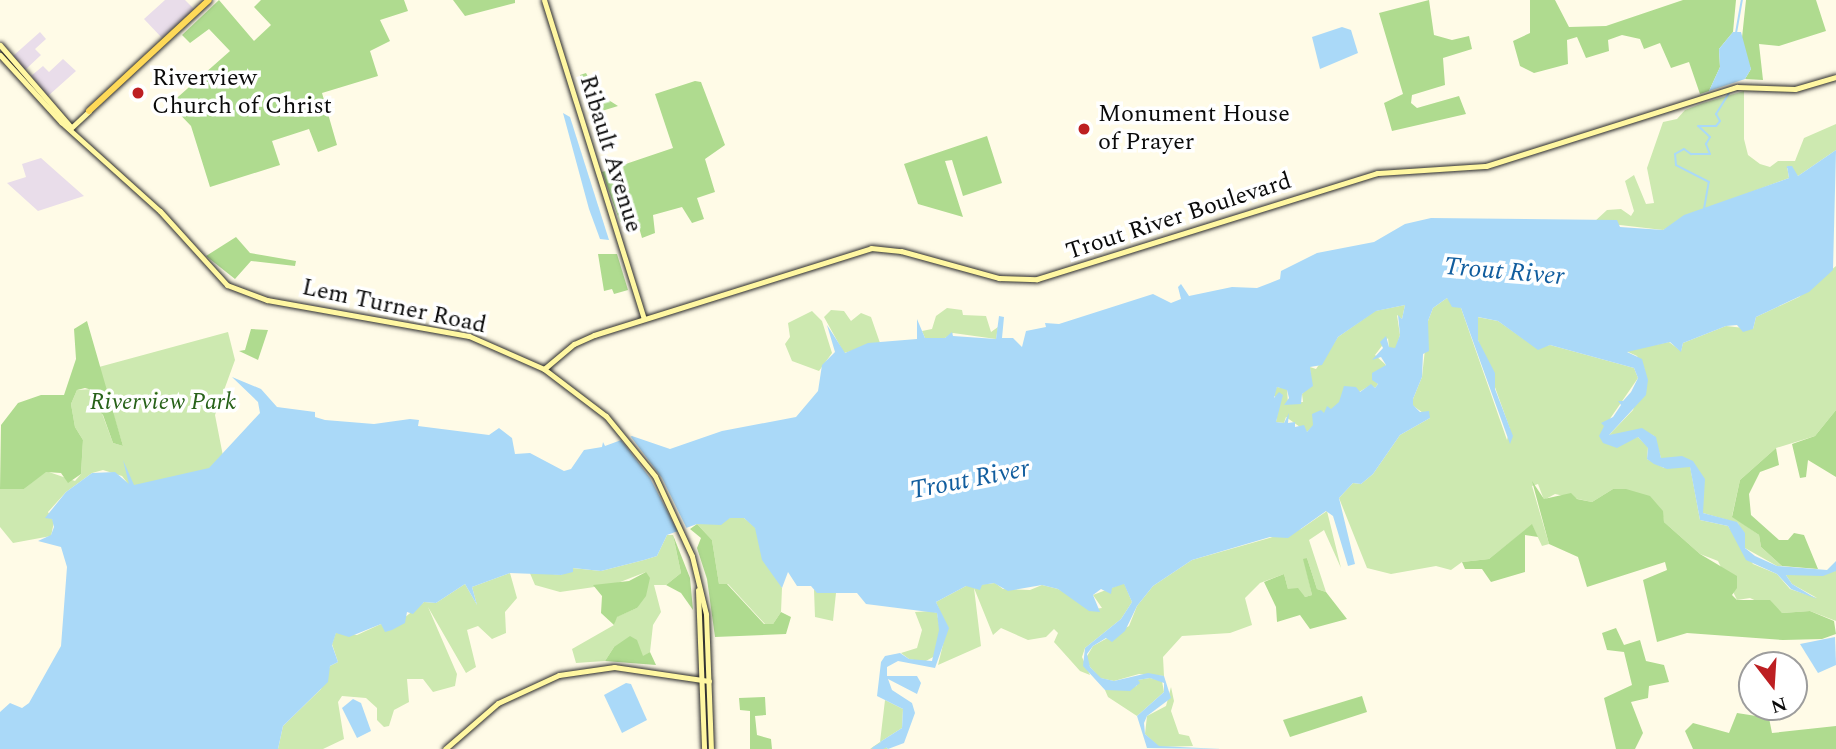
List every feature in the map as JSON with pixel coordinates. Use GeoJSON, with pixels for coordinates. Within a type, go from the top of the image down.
{"type":"FeatureCollection","features":[{"type":"Feature","properties":{"kind":"main road"},"geometry":{"type":"LineString","coordinates":[[71,128],[209,0]]}},
{"type":"Feature","properties":{"kind":"main road","name":"Ribault Avenue"},"geometry":{"type":"LineString","coordinates":[[544,0],[644,319]]}},
{"type":"Feature","properties":{"kind":"main road","name":"Lem Turner Road"},"geometry":{"type":"LineString","coordinates":[[0,46],[71,128]]}},
{"type":"Feature","properties":{"kind":"main road","name":"Lem Turner Road"},"geometry":{"type":"LineString","coordinates":[[0,55],[71,128],[160,211],[218,278],[238,291],[450,331],[495,345],[544,369],[587,399],[622,433],[664,492],[686,540],[705,614],[711,749]]}},
{"type":"Feature","properties":{"kind":"main road","name":"Trout River Boulevard"},"geometry":{"type":"LineString","coordinates":[[544,369],[584,339],[871,248],[894,249],[999,278],[1037,279],[1377,173],[1496,163],[1728,90],[1754,85],[1795,89],[1836,77]]}},
{"type":"Feature","properties":{"kind":"main road","name":"Lem Turner Road"},"geometry":{"type":"LineString","coordinates":[[698,583],[704,749]]}},
{"type":"Feature","properties":{"kind":"main road"},"geometry":{"type":"LineString","coordinates":[[445,749],[498,703],[559,675],[614,667],[709,681]]}},
{"type":"Feature","properties":{"kind":"shaded area"},"geometry":{"type":"Polygon","coordinates":[[[165,0],[185,0],[194,9],[162,38],[144,19],[165,0]]]}},
{"type":"Feature","properties":{"kind":"shaded area"},"geometry":{"type":"Polygon","coordinates":[[[40,32],[46,39],[35,49],[41,55],[25,70],[13,56],[40,32]]]}},
{"type":"Feature","properties":{"kind":"shaded area"},"geometry":{"type":"Polygon","coordinates":[[[63,59],[76,71],[48,96],[31,76],[43,66],[49,72],[63,59]]]}},
{"type":"Feature","properties":{"kind":"shaded area"},"geometry":{"type":"Polygon","coordinates":[[[41,158],[84,196],[38,211],[7,183],[26,177],[22,164],[41,158]]]}},
{"type":"Feature","properties":{"kind":"green space"},"geometry":{"type":"Polygon","coordinates":[[[219,0],[254,41],[271,25],[254,7],[261,0],[404,0],[408,11],[380,20],[390,41],[370,51],[378,76],[322,93],[337,145],[318,152],[309,129],[272,141],[280,165],[210,187],[191,126],[170,104],[230,51],[209,29],[190,43],[182,35],[219,0]]]}},
{"type":"Feature","properties":{"kind":"green space"},"geometry":{"type":"Polygon","coordinates":[[[453,0],[515,0],[515,3],[465,16],[453,0]]]}},
{"type":"Feature","properties":{"kind":"green space"},"geometry":{"type":"Polygon","coordinates":[[[1429,0],[1434,35],[1452,40],[1469,36],[1472,49],[1443,58],[1445,85],[1412,95],[1411,103],[1417,108],[1459,96],[1466,114],[1392,131],[1384,103],[1403,94],[1379,13],[1429,0]]]}},
{"type":"Feature","properties":{"kind":"green space"},"geometry":{"type":"Polygon","coordinates":[[[1530,0],[1555,0],[1569,27],[1606,26],[1683,0],[1736,0],[1733,32],[1719,49],[1720,67],[1709,91],[1700,94],[1689,62],[1671,68],[1660,43],[1644,49],[1640,39],[1622,35],[1608,40],[1609,51],[1586,58],[1577,37],[1567,40],[1568,64],[1534,73],[1520,66],[1513,41],[1530,33],[1530,0]]]}},
{"type":"Feature","properties":{"kind":"green space"},"geometry":{"type":"Polygon","coordinates":[[[1746,0],[1816,0],[1826,31],[1779,46],[1759,44],[1763,80],[1745,79],[1751,69],[1741,47],[1746,0]]]}},
{"type":"Feature","properties":{"kind":"green space"},"geometry":{"type":"Polygon","coordinates":[[[586,73],[596,92],[618,106],[592,114],[580,75],[586,73]]]}},
{"type":"Feature","properties":{"kind":"green space"},"geometry":{"type":"Polygon","coordinates":[[[695,81],[701,82],[725,145],[705,159],[715,192],[697,198],[704,219],[692,223],[682,207],[653,215],[655,233],[642,238],[636,217],[620,222],[602,172],[673,148],[655,94],[695,81]]]}},
{"type":"Feature","properties":{"kind":"green space"},"geometry":{"type":"Polygon","coordinates":[[[1744,91],[1744,139],[1748,155],[1760,164],[1770,167],[1778,161],[1795,161],[1804,138],[1836,124],[1836,150],[1798,176],[1787,166],[1789,178],[1698,212],[1663,230],[1594,222],[1607,210],[1621,209],[1631,216],[1634,211],[1625,181],[1634,175],[1646,204],[1654,203],[1647,168],[1663,122],[1677,119],[1685,110],[1703,103],[1744,91]]]}},
{"type":"Feature","properties":{"kind":"green space"},"geometry":{"type":"Polygon","coordinates":[[[987,136],[1002,183],[963,196],[952,160],[945,161],[963,217],[918,204],[904,164],[987,136]]]}},
{"type":"Feature","properties":{"kind":"green space"},"geometry":{"type":"Polygon","coordinates":[[[236,237],[250,253],[296,261],[295,266],[251,261],[235,279],[206,256],[236,237]]]}},
{"type":"Feature","properties":{"kind":"green space"},"geometry":{"type":"Polygon","coordinates":[[[598,254],[617,254],[628,290],[614,294],[612,289],[604,291],[598,254]]]}},
{"type":"Feature","properties":{"kind":"green space"},"geometry":{"type":"Polygon","coordinates":[[[1836,266],[1836,410],[1815,436],[1776,448],[1740,480],[1732,516],[1759,535],[1761,547],[1782,566],[1777,566],[1745,548],[1738,523],[1703,513],[1703,478],[1688,459],[1661,458],[1654,436],[1648,433],[1609,435],[1633,410],[1645,370],[1637,356],[1626,351],[1669,342],[1681,351],[1683,343],[1726,326],[1753,329],[1756,317],[1799,297],[1836,266]]]}},
{"type":"Feature","properties":{"kind":"green space"},"geometry":{"type":"Polygon","coordinates":[[[1447,298],[1461,308],[1507,440],[1510,429],[1478,340],[1477,317],[1498,321],[1537,348],[1550,345],[1634,368],[1638,378],[1605,426],[1603,443],[1638,437],[1648,447],[1647,459],[1664,468],[1690,466],[1700,520],[1728,526],[1753,564],[1777,574],[1790,589],[1817,598],[1792,584],[1786,575],[1836,571],[1836,621],[1810,611],[1782,613],[1750,598],[1737,600],[1718,561],[1700,554],[1664,522],[1662,511],[1613,489],[1592,502],[1555,494],[1544,500],[1538,484],[1532,486],[1549,544],[1542,546],[1532,525],[1489,559],[1462,562],[1451,570],[1436,566],[1391,574],[1367,568],[1339,498],[1353,483],[1361,484],[1373,474],[1400,435],[1430,418],[1412,405],[1422,377],[1428,321],[1433,308],[1447,298]]]}},
{"type":"Feature","properties":{"kind":"green space"},"geometry":{"type":"Polygon","coordinates":[[[1405,305],[1402,319],[1397,315],[1400,335],[1396,348],[1389,348],[1388,338],[1375,355],[1386,365],[1373,378],[1378,384],[1375,388],[1371,385],[1359,392],[1347,387],[1340,402],[1307,432],[1286,417],[1284,423],[1276,422],[1280,399],[1272,395],[1277,387],[1287,389],[1288,403],[1303,402],[1302,394],[1311,384],[1310,367],[1316,369],[1338,337],[1375,311],[1405,305]]]}},
{"type":"Feature","properties":{"kind":"green space"},"geometry":{"type":"Polygon","coordinates":[[[947,308],[962,310],[963,315],[986,316],[991,332],[998,327],[996,339],[953,333],[945,338],[925,338],[922,331],[932,329],[936,316],[947,308]]]}},
{"type":"Feature","properties":{"kind":"green space"},"geometry":{"type":"Polygon","coordinates":[[[831,310],[844,311],[851,321],[861,313],[871,317],[880,343],[844,353],[824,317],[831,310]]]}},
{"type":"Feature","properties":{"kind":"green space"},"geometry":{"type":"Polygon","coordinates":[[[812,311],[822,321],[832,353],[819,371],[792,361],[785,344],[790,337],[788,323],[812,311]]]}},
{"type":"Feature","properties":{"kind":"green space"},"geometry":{"type":"Polygon","coordinates":[[[87,321],[123,446],[113,443],[103,415],[90,400],[92,390],[77,390],[71,404],[75,427],[83,440],[81,474],[68,483],[61,473],[46,472],[24,489],[0,489],[1,425],[18,403],[41,395],[64,395],[76,359],[74,329],[87,321]]]}},
{"type":"Feature","properties":{"kind":"green space"},"geometry":{"type":"Polygon","coordinates":[[[251,329],[268,330],[258,360],[239,351],[245,350],[251,329]]]}},
{"type":"Feature","properties":{"kind":"green space","name":"Riverview Park"},"geometry":{"type":"Polygon","coordinates":[[[228,332],[235,360],[215,415],[223,456],[209,469],[141,485],[129,485],[122,476],[103,470],[92,473],[66,492],[48,512],[54,522],[51,536],[13,543],[0,527],[0,489],[24,489],[46,471],[75,481],[81,474],[83,440],[75,427],[71,404],[77,390],[93,389],[113,443],[123,446],[99,367],[228,332]]]}},
{"type":"Feature","properties":{"kind":"green space"},"geometry":{"type":"Polygon","coordinates":[[[1836,410],[1836,477],[1808,460],[1806,477],[1800,478],[1792,444],[1815,436],[1836,410]]]}},
{"type":"Feature","properties":{"kind":"green space"},"geometry":{"type":"Polygon","coordinates":[[[1776,448],[1779,465],[1760,472],[1749,494],[1751,515],[1779,540],[1788,540],[1794,533],[1804,535],[1818,569],[1782,566],[1761,547],[1759,535],[1732,517],[1740,480],[1776,448]]]}},
{"type":"Feature","properties":{"kind":"green space"},"geometry":{"type":"Polygon","coordinates":[[[1532,481],[1544,499],[1571,493],[1577,499],[1592,502],[1613,489],[1626,489],[1650,496],[1663,511],[1664,522],[1700,554],[1737,576],[1737,588],[1732,595],[1737,600],[1770,600],[1782,613],[1810,611],[1834,621],[1836,634],[1822,639],[1783,640],[1687,633],[1657,642],[1643,580],[1667,570],[1665,562],[1587,587],[1578,557],[1549,544],[1532,481]]]}},
{"type":"Feature","properties":{"kind":"green space"},"geometry":{"type":"Polygon","coordinates":[[[1327,511],[1341,568],[1324,530],[1309,540],[1326,592],[1317,589],[1307,558],[1304,560],[1312,595],[1305,597],[1288,589],[1284,574],[1260,583],[1245,598],[1252,625],[1230,633],[1182,636],[1163,657],[1164,676],[1139,674],[1114,681],[1100,678],[1090,667],[1086,658],[1093,646],[1129,626],[1137,606],[1153,586],[1192,560],[1301,529],[1327,511]]]}},
{"type":"Feature","properties":{"kind":"green space"},"geometry":{"type":"Polygon","coordinates":[[[744,518],[755,527],[782,588],[781,612],[773,624],[765,624],[728,584],[719,584],[712,540],[697,524],[744,518]]]}},
{"type":"Feature","properties":{"kind":"green space"},"geometry":{"type":"Polygon","coordinates":[[[697,524],[712,540],[719,584],[727,584],[764,624],[773,624],[781,612],[791,617],[786,634],[715,637],[707,579],[697,548],[701,538],[690,529],[697,524]]]}},
{"type":"Feature","properties":{"kind":"green space"},"geometry":{"type":"Polygon","coordinates":[[[1532,524],[1538,537],[1525,535],[1525,572],[1491,582],[1482,569],[1465,569],[1462,562],[1489,559],[1532,524]]]}},
{"type":"Feature","properties":{"kind":"green space"},"geometry":{"type":"Polygon","coordinates":[[[667,535],[673,535],[681,573],[666,585],[654,585],[661,612],[653,625],[650,652],[643,657],[637,650],[614,647],[605,661],[576,663],[572,649],[614,625],[616,617],[637,608],[646,572],[615,584],[560,592],[535,585],[529,571],[561,575],[572,568],[601,571],[644,560],[657,556],[667,535]]]}},
{"type":"Feature","properties":{"kind":"green space"},"geometry":{"type":"Polygon","coordinates":[[[673,535],[690,578],[693,610],[681,593],[666,585],[681,573],[673,535]]]}},
{"type":"Feature","properties":{"kind":"green space"},"geometry":{"type":"Polygon","coordinates":[[[1307,558],[1317,589],[1326,592],[1347,619],[1310,629],[1300,615],[1277,622],[1276,607],[1264,582],[1284,574],[1288,589],[1298,588],[1305,597],[1312,595],[1303,559],[1307,558]]]}},
{"type":"Feature","properties":{"kind":"green space"},"geometry":{"type":"Polygon","coordinates":[[[646,572],[650,578],[646,596],[637,608],[617,617],[614,625],[601,613],[602,596],[593,585],[629,581],[646,572]]]}},
{"type":"Feature","properties":{"kind":"green space"},"geometry":{"type":"Polygon","coordinates":[[[510,573],[517,598],[505,612],[506,633],[492,639],[478,626],[467,630],[476,667],[466,673],[428,607],[457,674],[455,686],[433,692],[423,679],[407,679],[409,702],[394,710],[389,726],[384,727],[377,720],[377,708],[366,698],[342,696],[338,702],[344,739],[323,749],[278,749],[283,726],[321,689],[330,666],[338,662],[332,644],[336,632],[357,635],[381,624],[394,626],[424,602],[436,603],[465,584],[477,605],[472,587],[510,573]]]}},
{"type":"Feature","properties":{"kind":"green space"},"geometry":{"type":"Polygon","coordinates":[[[995,583],[1003,589],[1030,590],[1042,585],[1058,589],[1094,609],[1102,608],[1093,595],[1124,583],[1132,602],[1121,619],[1085,648],[1082,657],[1090,675],[1080,671],[1054,642],[1058,633],[1054,629],[1046,637],[1028,640],[1001,628],[993,635],[974,588],[981,646],[938,665],[947,628],[936,602],[966,586],[995,583]]]}},
{"type":"Feature","properties":{"kind":"green space"},"geometry":{"type":"Polygon","coordinates":[[[814,590],[836,593],[833,621],[815,617],[814,590]]]}},
{"type":"Feature","properties":{"kind":"green space"},"geometry":{"type":"Polygon","coordinates":[[[915,612],[937,613],[940,630],[935,656],[924,662],[909,659],[901,653],[917,648],[922,630],[915,612]]]}},
{"type":"Feature","properties":{"kind":"green space"},"geometry":{"type":"Polygon","coordinates":[[[1616,628],[1624,645],[1640,640],[1646,661],[1664,665],[1669,682],[1649,686],[1648,698],[1631,702],[1643,733],[1635,749],[1616,749],[1604,698],[1632,685],[1624,652],[1607,650],[1602,633],[1616,628]]]}},
{"type":"Feature","properties":{"kind":"green space"},"geometry":{"type":"Polygon","coordinates":[[[630,636],[637,640],[643,656],[650,652],[656,665],[605,661],[614,647],[630,636]]]}},
{"type":"Feature","properties":{"kind":"green space"},"geometry":{"type":"Polygon","coordinates":[[[1150,678],[1162,681],[1164,692],[1137,716],[1108,697],[1105,690],[1137,686],[1137,680],[1150,678]]]}},
{"type":"Feature","properties":{"kind":"green space"},"geometry":{"type":"Polygon","coordinates":[[[1171,687],[1174,701],[1171,711],[1179,734],[1189,736],[1193,746],[1159,747],[1145,734],[1147,716],[1166,706],[1171,687]]]}},
{"type":"Feature","properties":{"kind":"green space"},"geometry":{"type":"Polygon","coordinates":[[[1362,696],[1367,712],[1290,737],[1283,720],[1362,696]]]}},
{"type":"Feature","properties":{"kind":"green space"},"geometry":{"type":"Polygon","coordinates":[[[765,697],[766,715],[755,716],[757,735],[771,739],[772,749],[750,749],[750,711],[740,710],[739,698],[765,697]]]}},
{"type":"Feature","properties":{"kind":"green space"},"geometry":{"type":"Polygon","coordinates":[[[885,700],[903,709],[902,728],[880,742],[885,700]]]}},
{"type":"Feature","properties":{"kind":"green space"},"geometry":{"type":"Polygon","coordinates":[[[1737,713],[1738,721],[1770,721],[1772,733],[1836,726],[1836,749],[1693,749],[1685,731],[1693,723],[1729,733],[1737,713]]]}},
{"type":"Feature","properties":{"kind":"green space"},"geometry":{"type":"Polygon","coordinates":[[[880,742],[888,749],[870,749],[880,742]]]}},
{"type":"Feature","properties":{"kind":"water"},"geometry":{"type":"Polygon","coordinates":[[[1342,27],[1351,30],[1358,53],[1320,69],[1312,37],[1342,27]]]}},
{"type":"Feature","properties":{"kind":"water"},"geometry":{"type":"Polygon","coordinates":[[[1733,32],[1741,32],[1751,69],[1745,79],[1709,91],[1720,67],[1719,49],[1733,32]]]}},
{"type":"Feature","properties":{"kind":"water"},"geometry":{"type":"Polygon","coordinates":[[[563,113],[570,117],[609,240],[600,239],[589,209],[563,113]]]}},
{"type":"Feature","properties":{"kind":"water","name":"Trout River"},"geometry":{"type":"Polygon","coordinates":[[[1836,150],[1833,270],[1809,292],[1756,317],[1753,329],[1743,332],[1737,325],[1726,326],[1683,343],[1681,352],[1670,342],[1627,352],[1642,359],[1648,380],[1646,395],[1609,435],[1642,428],[1656,437],[1661,458],[1682,456],[1693,461],[1705,479],[1703,513],[1737,522],[1745,533],[1745,548],[1755,556],[1777,566],[1827,570],[1836,561],[1836,571],[1823,576],[1786,575],[1792,584],[1817,599],[1791,589],[1777,574],[1746,560],[1728,526],[1700,520],[1690,467],[1667,469],[1654,464],[1647,459],[1648,448],[1638,437],[1617,448],[1603,443],[1599,436],[1604,426],[1601,423],[1613,417],[1621,405],[1618,401],[1623,401],[1631,392],[1638,378],[1634,368],[1550,345],[1538,350],[1498,321],[1478,317],[1478,340],[1495,373],[1495,389],[1513,436],[1510,444],[1461,308],[1452,307],[1447,298],[1433,308],[1428,321],[1429,351],[1423,354],[1422,377],[1413,399],[1413,405],[1420,412],[1429,411],[1430,418],[1400,435],[1373,474],[1361,484],[1353,483],[1339,498],[1355,564],[1348,566],[1333,516],[1326,511],[1288,538],[1270,537],[1192,560],[1153,586],[1137,606],[1125,631],[1112,642],[1106,638],[1093,646],[1087,654],[1090,667],[1101,678],[1114,681],[1148,673],[1164,676],[1171,698],[1147,716],[1144,723],[1145,734],[1159,746],[1222,749],[1147,748],[1137,716],[1164,692],[1164,683],[1150,678],[1138,680],[1140,683],[1130,691],[1105,690],[1083,666],[1085,648],[1121,619],[1132,602],[1124,584],[1112,588],[1111,594],[1101,589],[1093,595],[1100,612],[1089,611],[1058,589],[1042,585],[1008,591],[994,583],[982,585],[980,590],[966,586],[936,602],[949,628],[935,668],[898,661],[887,667],[887,676],[917,676],[921,683],[917,694],[888,679],[892,690],[912,703],[915,713],[904,743],[888,749],[880,742],[902,728],[903,709],[877,696],[881,662],[885,656],[900,653],[909,659],[932,661],[939,630],[937,613],[866,604],[857,593],[817,593],[811,586],[797,586],[788,572],[782,588],[762,560],[755,528],[744,518],[730,518],[721,525],[697,524],[667,535],[657,556],[644,560],[601,571],[573,568],[573,572],[561,575],[510,573],[472,587],[477,605],[465,584],[436,603],[424,602],[413,614],[407,612],[405,623],[392,630],[385,632],[381,624],[349,637],[336,633],[332,645],[338,662],[330,666],[328,682],[283,726],[278,749],[0,749],[0,712],[10,703],[22,708],[29,703],[61,646],[67,567],[61,547],[38,541],[51,535],[54,527],[52,519],[45,518],[66,492],[92,473],[115,472],[129,484],[123,460],[134,485],[209,468],[260,413],[258,402],[232,377],[261,389],[277,407],[315,412],[315,417],[325,420],[374,424],[410,419],[419,420],[418,426],[489,435],[499,428],[512,438],[515,454],[530,453],[564,471],[571,469],[584,450],[602,447],[603,442],[605,446],[632,436],[670,449],[722,431],[796,417],[818,391],[822,365],[835,352],[827,325],[845,353],[868,343],[917,339],[917,319],[925,338],[945,338],[952,332],[953,336],[996,339],[999,316],[1004,317],[1002,338],[1013,338],[1022,347],[1026,331],[1046,327],[1045,323],[1059,324],[1153,294],[1171,303],[1181,299],[1178,287],[1181,284],[1189,296],[1232,287],[1257,288],[1280,279],[1281,271],[1317,253],[1374,242],[1405,224],[1431,218],[1617,220],[1620,227],[1663,230],[1684,215],[1789,178],[1787,166],[1792,166],[1798,176],[1836,150]],[[1405,305],[1376,311],[1338,337],[1322,365],[1310,367],[1313,386],[1302,394],[1301,404],[1284,405],[1289,398],[1287,390],[1277,387],[1274,398],[1279,392],[1283,395],[1276,422],[1284,423],[1289,413],[1288,423],[1295,422],[1295,427],[1304,425],[1307,432],[1313,425],[1312,414],[1321,410],[1324,413],[1327,406],[1331,409],[1339,402],[1344,386],[1356,387],[1360,392],[1371,384],[1375,388],[1378,384],[1372,380],[1372,373],[1386,365],[1381,357],[1372,360],[1383,348],[1380,342],[1386,336],[1389,347],[1395,348],[1400,335],[1398,315],[1402,319],[1405,305]]]}},
{"type":"Feature","properties":{"kind":"water"},"geometry":{"type":"Polygon","coordinates":[[[1835,637],[1836,665],[1818,673],[1808,657],[1808,651],[1804,651],[1800,644],[1835,637]]]}},
{"type":"Feature","properties":{"kind":"water"},"geometry":{"type":"Polygon","coordinates":[[[626,683],[631,684],[647,720],[622,733],[604,695],[626,683]]]}},
{"type":"Feature","properties":{"kind":"water"},"geometry":{"type":"Polygon","coordinates":[[[353,699],[361,703],[371,731],[357,738],[342,708],[353,699]]]}},
{"type":"Feature","properties":{"kind":"pier"},"geometry":{"type":"Polygon","coordinates":[[[628,433],[662,478],[689,533],[680,536],[650,478],[618,436],[628,433]]]}},
{"type":"Feature","properties":{"kind":"waterway"},"geometry":{"type":"LineString","coordinates":[[1736,33],[1742,0]]}},
{"type":"Feature","properties":{"kind":"waterway"},"geometry":{"type":"LineString","coordinates":[[1704,209],[1709,182],[1676,165],[1675,154],[1684,149],[1691,154],[1710,154],[1706,144],[1710,137],[1698,126],[1716,126],[1720,121],[1716,114],[1729,93]]}},
{"type":"Feature","properties":{"kind":"waterway"},"geometry":{"type":"LineString","coordinates":[[875,749],[889,741]]}},
{"type":"Feature","properties":{"kind":"place","name":"Riverview Church of Christ"},"geometry":{"type":"Point","coordinates":[138,93]}},
{"type":"Feature","properties":{"kind":"place","name":"Monument House of Prayer"},"geometry":{"type":"Point","coordinates":[1084,129]}}]}
